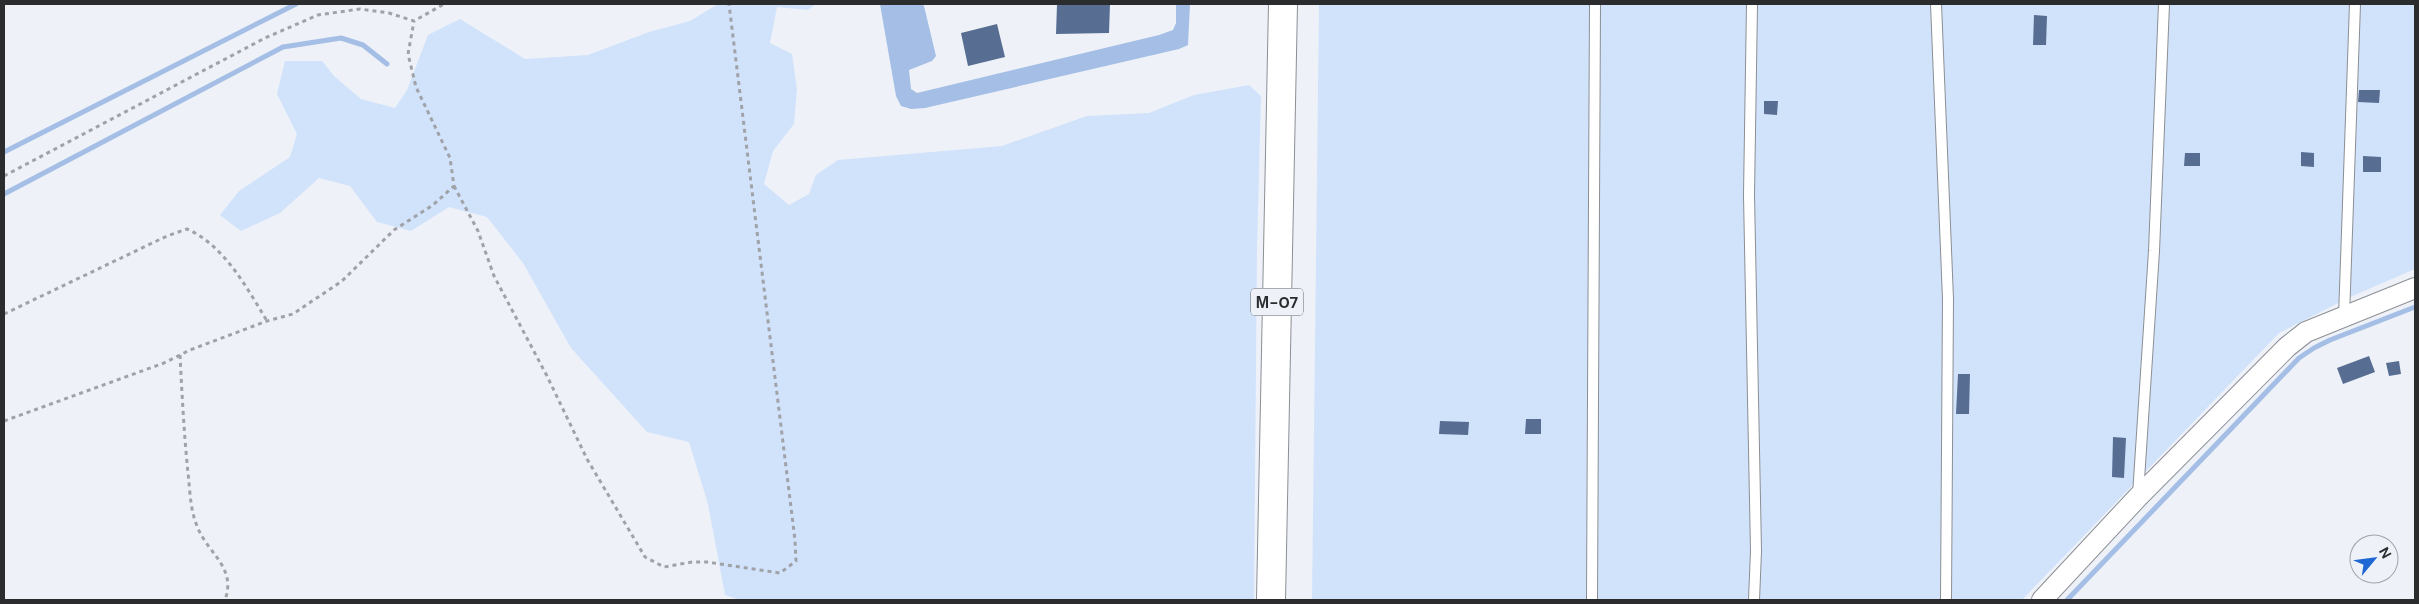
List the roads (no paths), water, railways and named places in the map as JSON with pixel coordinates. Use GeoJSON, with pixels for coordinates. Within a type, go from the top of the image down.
{"type":"FeatureCollection","features":[{"type":"Feature","properties":{"kind":"highway","name":"М-07"},"geometry":{"type":"LineString","coordinates":[[1271,600],[1284,4]]}},
{"type":"Feature","properties":{"kind":"street"},"geometry":{"type":"LineString","coordinates":[[2042,600],[2138,497],[2287,347],[2306,332],[2415,288]]}},
{"type":"Feature","properties":{"kind":"lane"},"geometry":{"type":"LineString","coordinates":[[1592,600],[1595,4]]}},
{"type":"Feature","properties":{"kind":"lane"},"geometry":{"type":"LineString","coordinates":[[1752,4],[1749,195],[1756,551],[1754,600]]}},
{"type":"Feature","properties":{"kind":"lane"},"geometry":{"type":"LineString","coordinates":[[1936,4],[1948,299],[1946,600]]}},
{"type":"Feature","properties":{"kind":"lane"},"geometry":{"type":"LineString","coordinates":[[2138,497],[2154,251],[2164,4]]}},
{"type":"Feature","properties":{"kind":"lane"},"geometry":{"type":"LineString","coordinates":[[2344,317],[2354,4]]}},
{"type":"Feature","properties":{"kind":"waterway"},"geometry":{"type":"LineString","coordinates":[[4,152],[296,4]]}},
{"type":"Feature","properties":{"kind":"waterway"},"geometry":{"type":"LineString","coordinates":[[4,194],[283,47],[341,38],[363,45],[387,64]]}},
{"type":"Feature","properties":{"kind":"waterway"},"geometry":{"type":"LineString","coordinates":[[2067,600],[2299,358],[2330,340],[2415,307]]}}]}
